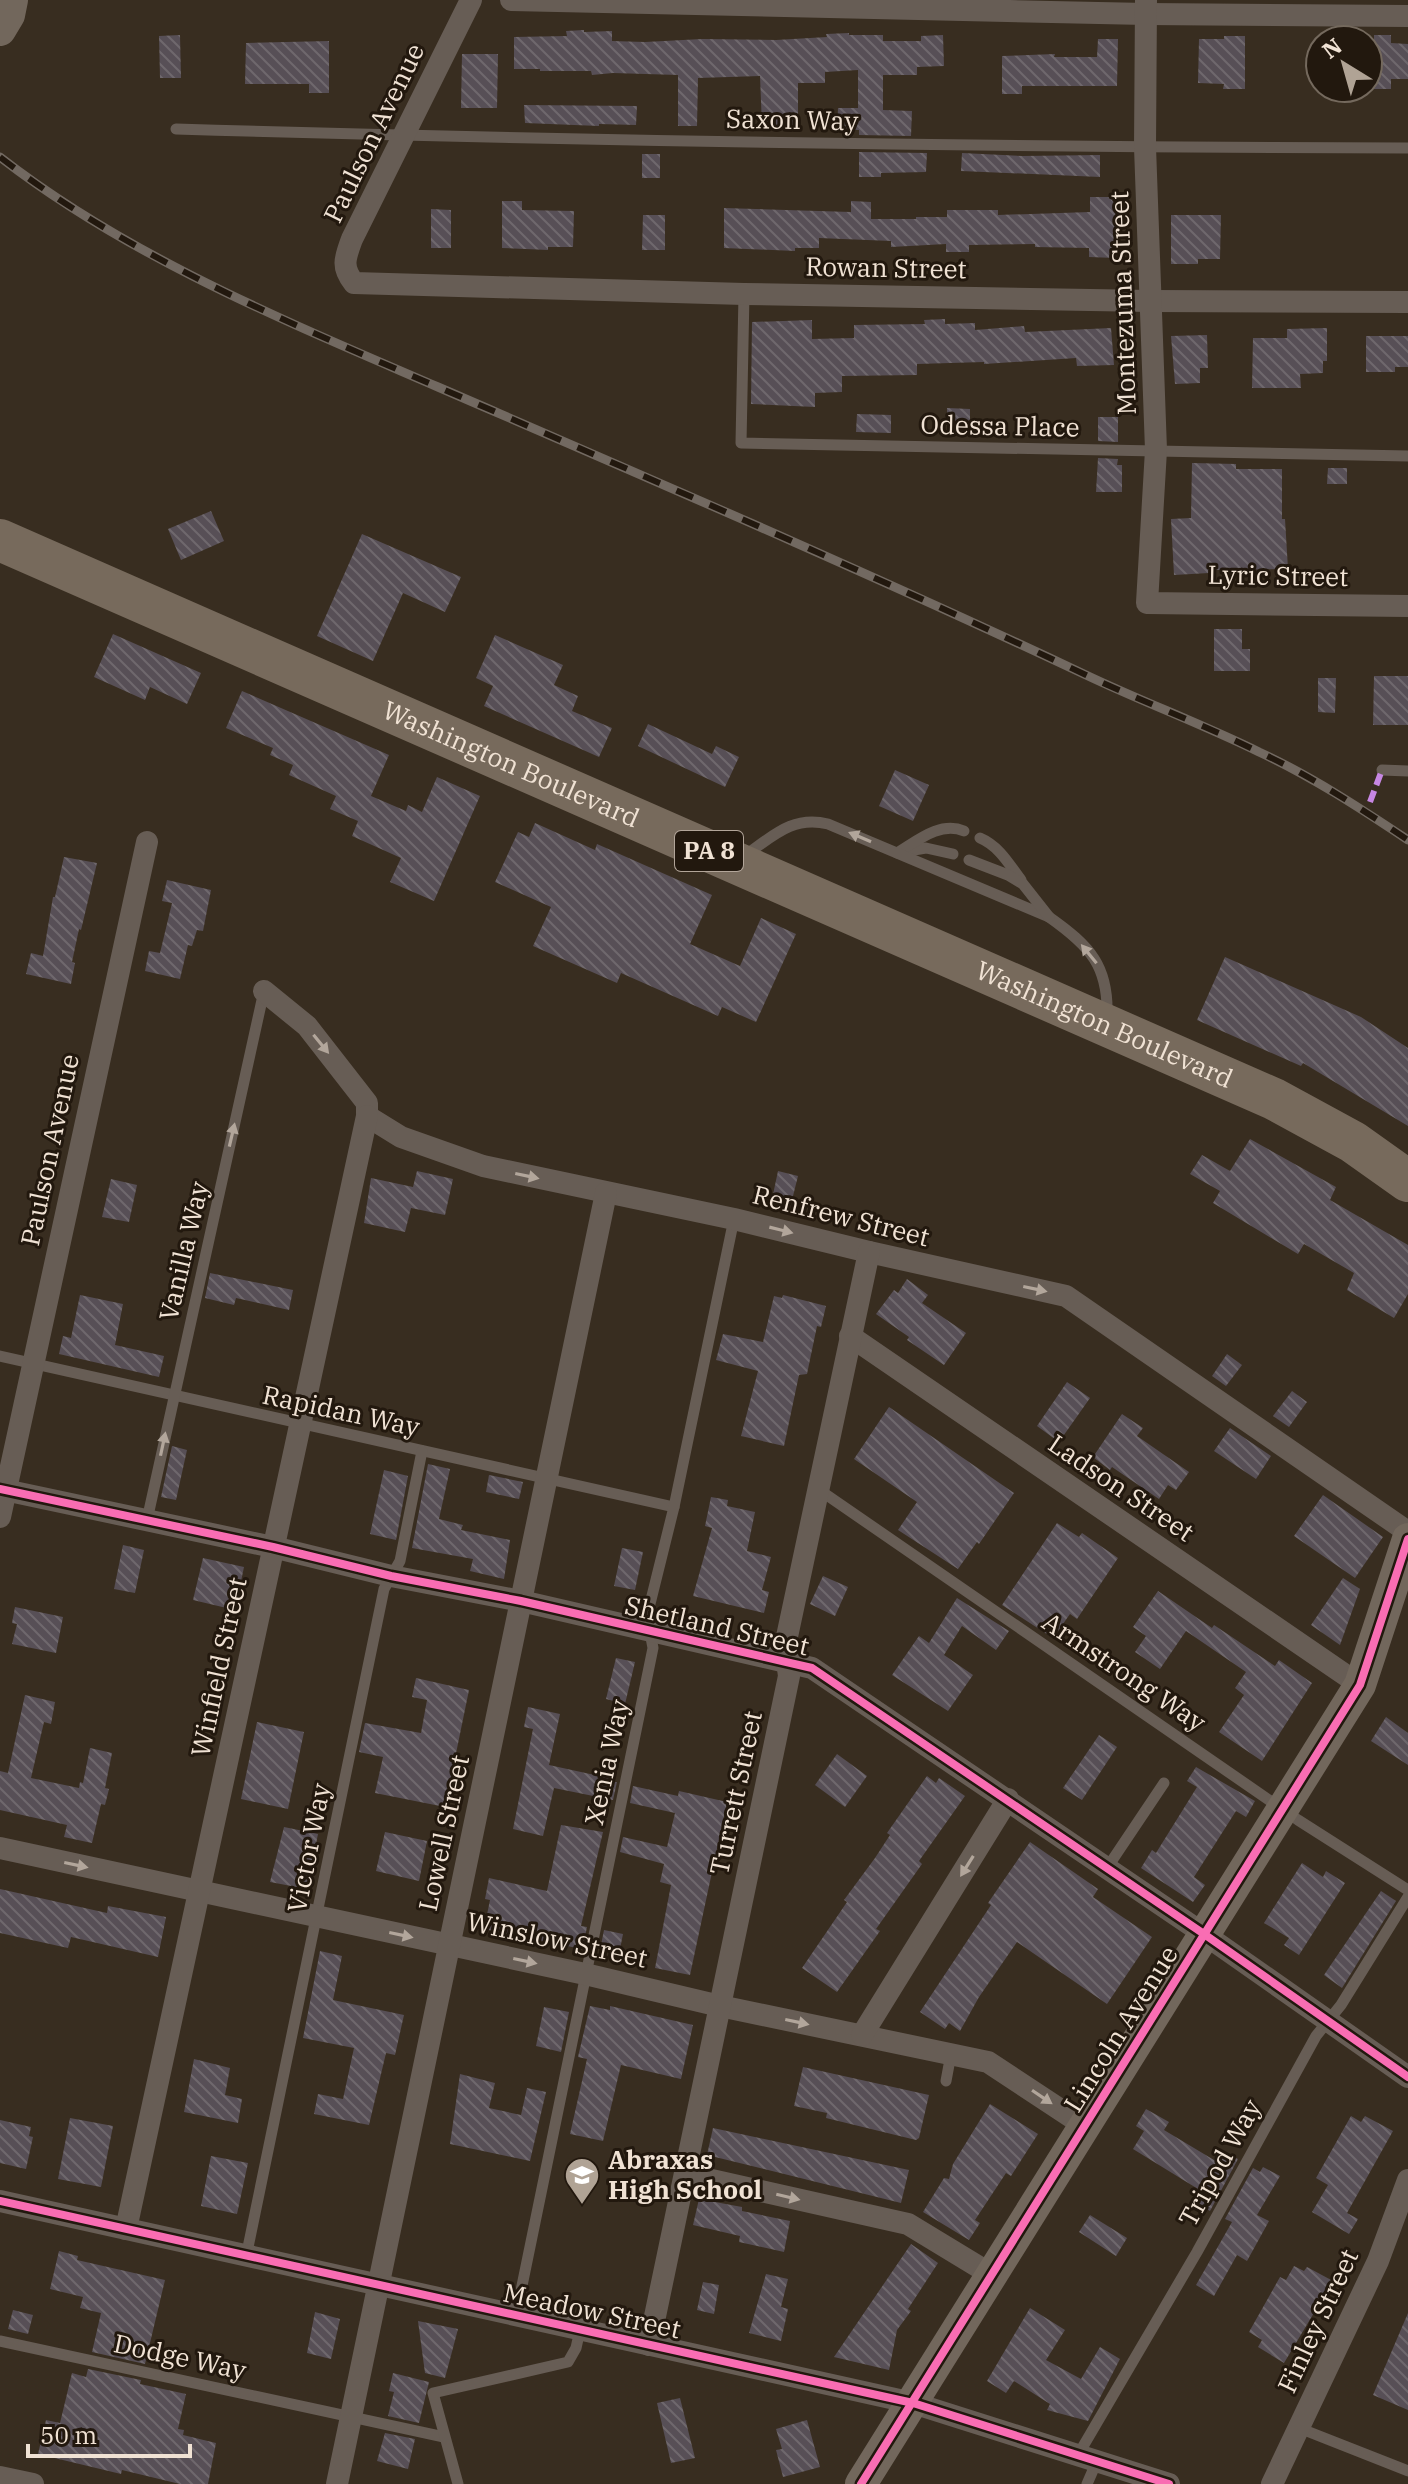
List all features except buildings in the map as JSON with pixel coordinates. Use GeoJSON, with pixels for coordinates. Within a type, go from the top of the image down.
{"type":"FeatureCollection","features":[{"type":"Feature","properties":{"kind":"highway","name":"Washington Boulevard"},"geometry":{"type":"LineString","coordinates":[[0,540],[1274,1099],[1353,1142],[1408,1181]]}},
{"type":"Feature","properties":{"kind":"street"},"geometry":{"type":"LineString","coordinates":[[0,30],[9,15],[12,0]]}},
{"type":"Feature","properties":{"kind":"street","name":"Paulson Avenue"},"geometry":{"type":"LineString","coordinates":[[363,285],[354,283],[345,273],[346,256],[471,0]]}},
{"type":"Feature","properties":{"kind":"street"},"geometry":{"type":"LineString","coordinates":[[511,0],[1146,7],[1408,16]]}},
{"type":"Feature","properties":{"kind":"street","name":"Montezuma Street"},"geometry":{"type":"LineString","coordinates":[[1146,7],[1145,147],[1156,450],[1147,603]]}},
{"type":"Feature","properties":{"kind":"street","name":"Rowan Street"},"geometry":{"type":"LineString","coordinates":[[363,285],[1150,301],[1408,302]]}},
{"type":"Feature","properties":{"kind":"street","name":"Lyric Street"},"geometry":{"type":"LineString","coordinates":[[1147,603],[1408,606]]}},
{"type":"Feature","properties":{"kind":"street","name":"Paulson Avenue"},"geometry":{"type":"LineString","coordinates":[[0,1517],[3,1489],[147,842]]}},
{"type":"Feature","properties":{"kind":"street"},"geometry":{"type":"LineString","coordinates":[[264,991],[307,1026],[367,1103],[367,1116]]}},
{"type":"Feature","properties":{"kind":"street","name":"Renfrew Street"},"geometry":{"type":"LineString","coordinates":[[367,1116],[401,1137],[483,1166],[734,1219],[1066,1296],[1408,1532]]}},
{"type":"Feature","properties":{"kind":"street","name":"Winfield Street"},"geometry":{"type":"LineString","coordinates":[[126,2229],[367,1116]]}},
{"type":"Feature","properties":{"kind":"street","name":"Lowell Street"},"geometry":{"type":"LineString","coordinates":[[337,2484],[606,1193]]}},
{"type":"Feature","properties":{"kind":"street","name":"Turrett Street"},"geometry":{"type":"LineString","coordinates":[[649,2345],[789,1676],[785,1646],[869,1252]]}},
{"type":"Feature","properties":{"kind":"street","name":"Ladson Street"},"geometry":{"type":"LineString","coordinates":[[850,1336],[1360,1685]]}},
{"type":"Feature","properties":{"kind":"street","name":"Shetland Street"},"geometry":{"type":"LineString","coordinates":[[3,1489],[273,1547],[391,1576],[521,1601],[812,1668],[1008,1799],[1408,2077]]}},
{"type":"Feature","properties":{"kind":"street","name":"Lincoln Avenue"},"geometry":{"type":"LineString","coordinates":[[861,2484],[1360,1685],[1408,1539]]}},
{"type":"Feature","properties":{"kind":"street"},"geometry":{"type":"LineString","coordinates":[[862,2035],[1008,1799]]}},
{"type":"Feature","properties":{"kind":"street","name":"Winslow Street"},"geometry":{"type":"LineString","coordinates":[[0,1848],[988,2062],[1085,2126]]}},
{"type":"Feature","properties":{"kind":"street"},"geometry":{"type":"LineString","coordinates":[[685,2174],[908,2224],[992,2275]]}},
{"type":"Feature","properties":{"kind":"street","name":"Finley Street"},"geometry":{"type":"LineString","coordinates":[[1272,2484],[1378,2261],[1408,2180]]}},
{"type":"Feature","properties":{"kind":"street","name":"Meadow Street"},"geometry":{"type":"LineString","coordinates":[[0,2201],[913,2403],[1169,2484]]}},
{"type":"Feature","properties":{"kind":"street"},"geometry":{"type":"LineString","coordinates":[[0,2477],[33,2484]]}},
{"type":"Feature","properties":{"kind":"lane","name":"Saxon Way"},"geometry":{"type":"LineString","coordinates":[[176,129],[405,136],[1408,148]]}},
{"type":"Feature","properties":{"kind":"lane","name":"Odessa Place"},"geometry":{"type":"LineString","coordinates":[[744,294],[741,443],[1408,456]]}},
{"type":"Feature","properties":{"kind":"lane"},"geometry":{"type":"LineString","coordinates":[[1382,770],[1408,771]]}},
{"type":"Feature","properties":{"kind":"lane"},"geometry":{"type":"LineString","coordinates":[[735,862],[791,824],[811,820],[828,824],[1049,917],[1071,933],[1104,974],[1108,993],[1107,1026]]}},
{"type":"Feature","properties":{"kind":"lane"},"geometry":{"type":"LineString","coordinates":[[897,853],[930,833],[953,826],[964,831]]}},
{"type":"Feature","properties":{"kind":"lane"},"geometry":{"type":"LineString","coordinates":[[980,838],[1004,856],[1049,917]]}},
{"type":"Feature","properties":{"kind":"lane"},"geometry":{"type":"LineString","coordinates":[[897,853],[926,848],[953,854]]}},
{"type":"Feature","properties":{"kind":"lane"},"geometry":{"type":"LineString","coordinates":[[969,860],[1023,884]]}},
{"type":"Feature","properties":{"kind":"lane","name":"Vanilla Way"},"geometry":{"type":"LineString","coordinates":[[147,1520],[264,991]]}},
{"type":"Feature","properties":{"kind":"lane","name":"Xenia Way"},"geometry":{"type":"LineString","coordinates":[[516,2315],[653,1648],[647,1616],[674,1507],[734,1219]]}},
{"type":"Feature","properties":{"kind":"lane","name":"Rapidan Way"},"geometry":{"type":"LineString","coordinates":[[0,1356],[674,1507]]}},
{"type":"Feature","properties":{"kind":"lane","name":"Victor Way"},"geometry":{"type":"LineString","coordinates":[[246,2257],[384,1589],[400,1561],[422,1451]]}},
{"type":"Feature","properties":{"kind":"lane","name":"Armstrong Way"},"geometry":{"type":"LineString","coordinates":[[817,1489],[1283,1809],[1408,1890]]}},
{"type":"Feature","properties":{"kind":"lane"},"geometry":{"type":"LineString","coordinates":[[1107,1868],[1164,1783]]}},
{"type":"Feature","properties":{"kind":"lane","name":"Tripod Way"},"geometry":{"type":"LineString","coordinates":[[1087,2484],[1087,2458],[1197,2252],[1316,2036],[1408,1897]]}},
{"type":"Feature","properties":{"kind":"lane"},"geometry":{"type":"LineString","coordinates":[[946,2081],[951,2054]]}},
{"type":"Feature","properties":{"kind":"lane"},"geometry":{"type":"LineString","coordinates":[[458,2484],[433,2393],[568,2362],[576,2348],[580,2330]]}},
{"type":"Feature","properties":{"kind":"lane","name":"Dodge Way"},"geometry":{"type":"LineString","coordinates":[[0,2341],[444,2437]]}},
{"type":"Feature","properties":{"kind":"lane"},"geometry":{"type":"LineString","coordinates":[[1299,2428],[1408,2471]]}},
{"type":"Feature","properties":{"kind":"railway"},"geometry":{"type":"LineString","coordinates":[[0,157],[102,226],[212,286],[844,564],[1238,742],[1316,782],[1408,840]]}},
{"type":"Feature","properties":{"kind":"marked path"},"geometry":{"type":"LineString","coordinates":[[1370,802],[1382,770]]}},
{"type":"Feature","properties":{"kind":"cycle path"},"geometry":{"type":"LineString","coordinates":[[0,1489],[273,1547],[391,1576],[521,1601],[812,1668],[1204,1934],[1408,2077]]}},
{"type":"Feature","properties":{"kind":"cycle path"},"geometry":{"type":"LineString","coordinates":[[861,2484],[1360,1685],[1408,1539]]}},
{"type":"Feature","properties":{"kind":"cycle path"},"geometry":{"type":"LineString","coordinates":[[0,2201],[913,2403],[1169,2484]]}},
{"type":"Feature","properties":{"kind":"place","name":"Abraxas High School"},"geometry":{"type":"Point","coordinates":[582,2206]}}]}
